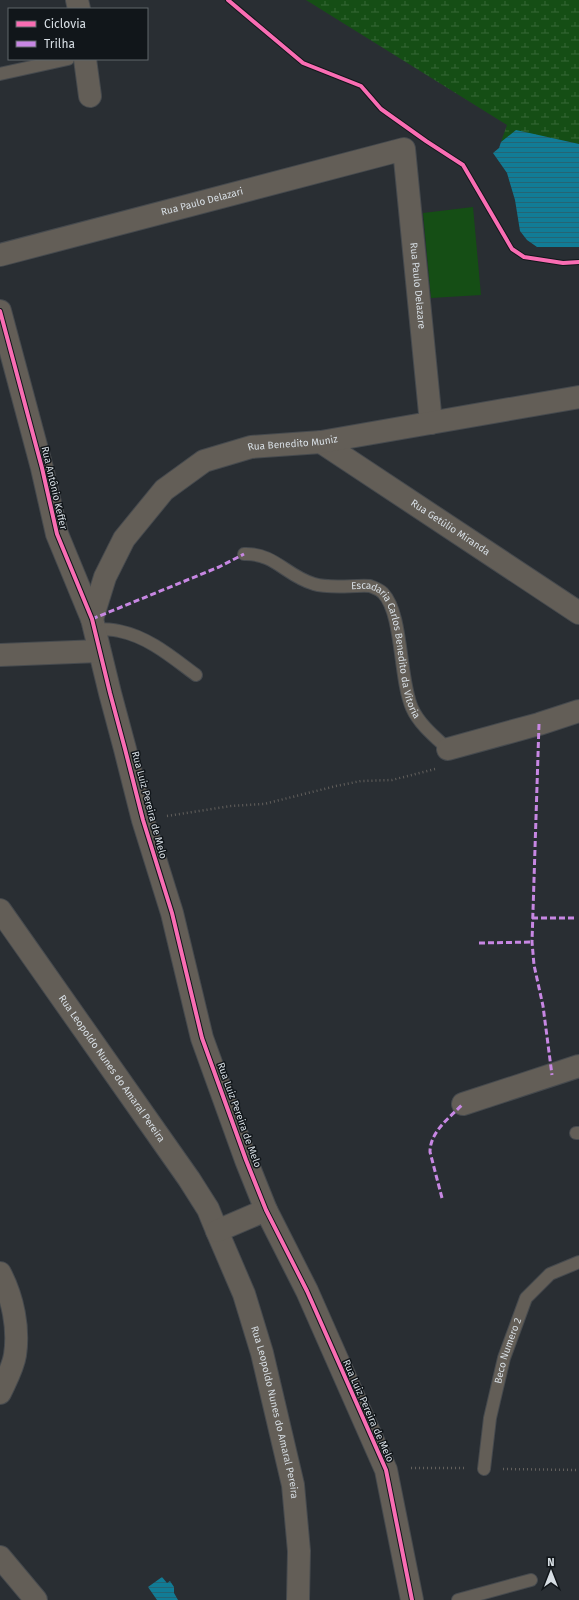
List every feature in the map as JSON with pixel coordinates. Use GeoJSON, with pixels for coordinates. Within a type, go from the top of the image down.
{"type":"FeatureCollection","features":[{"type":"Feature","properties":{"kind":"street"},"geometry":{"type":"LineString","coordinates":[[85,60],[90,96]]}},
{"type":"Feature","properties":{"kind":"street","name":"Rua Paulo Delazari"},"geometry":{"type":"LineString","coordinates":[[0,255],[404,149]]}},
{"type":"Feature","properties":{"kind":"street","name":"Rua Paulo Delazare"},"geometry":{"type":"LineString","coordinates":[[404,149],[431,423]]}},
{"type":"Feature","properties":{"kind":"street","name":"Rua Antônio Keffer"},"geometry":{"type":"LineString","coordinates":[[0,310],[42,468],[57,534],[93,624]]}},
{"type":"Feature","properties":{"kind":"street","name":"Rua Benedito Muniz"},"geometry":{"type":"LineString","coordinates":[[93,624],[106,577],[124,539],[164,490],[204,461],[251,446],[321,442],[579,397]]}},
{"type":"Feature","properties":{"kind":"street","name":"Rua Getúlio Miranda"},"geometry":{"type":"LineString","coordinates":[[321,442],[579,613]]}},
{"type":"Feature","properties":{"kind":"street","name":"Rua Luiz Pereira de Melo"},"geometry":{"type":"LineString","coordinates":[[93,624],[143,820],[172,913],[202,1038],[246,1160],[266,1210],[307,1292],[386,1470],[412,1600]]}},
{"type":"Feature","properties":{"kind":"street"},"geometry":{"type":"LineString","coordinates":[[0,655],[99,651]]}},
{"type":"Feature","properties":{"kind":"street"},"geometry":{"type":"LineString","coordinates":[[448,749],[539,724],[579,711]]}},
{"type":"Feature","properties":{"kind":"street","name":"Rua Leopoldo Nunes do Amaral Pereira"},"geometry":{"type":"LineString","coordinates":[[0,910],[189,1179],[208,1209],[244,1294],[262,1353],[293,1485],[299,1551],[298,1600]]}},
{"type":"Feature","properties":{"kind":"street"},"geometry":{"type":"LineString","coordinates":[[463,1104],[579,1066]]}},
{"type":"Feature","properties":{"kind":"street"},"geometry":{"type":"LineString","coordinates":[[217,1231],[266,1210]]}},
{"type":"Feature","properties":{"kind":"street"},"geometry":{"type":"LineString","coordinates":[[0,1273],[6,1285],[16,1321],[15,1356],[0,1393]]}},
{"type":"Feature","properties":{"kind":"street"},"geometry":{"type":"LineString","coordinates":[[0,1557],[36,1600]]}},
{"type":"Feature","properties":{"kind":"lane"},"geometry":{"type":"LineString","coordinates":[[0,74],[63,60]]}},
{"type":"Feature","properties":{"kind":"lane","name":"Escadaria Carlos Benedito da Vitoria"},"geometry":{"type":"LineString","coordinates":[[244,554],[255,554],[266,557],[300,580],[316,585],[370,586],[384,593],[392,608],[396,622],[406,688],[411,707],[420,721],[448,749]]}},
{"type":"Feature","properties":{"kind":"lane"},"geometry":{"type":"LineString","coordinates":[[93,624],[137,637],[157,646],[196,675]]}},
{"type":"Feature","properties":{"kind":"lane","name":"Beco Numero 2"},"geometry":{"type":"LineString","coordinates":[[484,1469],[490,1418],[504,1358],[526,1298],[550,1274],[579,1262]]}},
{"type":"Feature","properties":{"kind":"lane"},"geometry":{"type":"LineString","coordinates":[[458,1600],[531,1580]]}},
{"type":"Feature","properties":{"kind":"path"},"geometry":{"type":"LineString","coordinates":[[143,820],[230,806],[264,804],[361,781],[392,780],[444,767],[448,749]]}},
{"type":"Feature","properties":{"kind":"green space"},"geometry":{"type":"Polygon","coordinates":[[[306,0],[579,0],[579,144],[516,131],[501,142],[507,125],[306,0]]]}},
{"type":"Feature","properties":{"kind":"green space"},"geometry":{"type":"Polygon","coordinates":[[[473,207],[481,295],[431,298],[423,213],[473,207]]]}},
{"type":"Feature","properties":{"kind":"water"},"geometry":{"type":"Polygon","coordinates":[[[516,130],[579,144],[579,247],[537,247],[527,240],[520,231],[515,200],[507,173],[493,153],[499,148],[501,142],[516,130]]]}},
{"type":"Feature","properties":{"kind":"water"},"geometry":{"type":"Polygon","coordinates":[[[162,1577],[167,1583],[170,1581],[174,1587],[174,1593],[178,1600],[157,1600],[148,1587],[162,1577]]]}},
{"type":"Feature","properties":{"kind":"marked path"},"geometry":{"type":"LineString","coordinates":[[92,619],[219,567],[244,554]]}},
{"type":"Feature","properties":{"kind":"marked path"},"geometry":{"type":"LineString","coordinates":[[539,724],[532,942],[534,965],[543,1006],[552,1075]]}},
{"type":"Feature","properties":{"kind":"marked path"},"geometry":{"type":"LineString","coordinates":[[532,918],[576,918]]}},
{"type":"Feature","properties":{"kind":"marked path"},"geometry":{"type":"LineString","coordinates":[[479,943],[532,942]]}},
{"type":"Feature","properties":{"kind":"marked path"},"geometry":{"type":"LineString","coordinates":[[442,1198],[430,1152],[431,1145],[433,1138],[441,1126],[463,1104]]}},
{"type":"Feature","properties":{"kind":"cycle path"},"geometry":{"type":"LineString","coordinates":[[228,0],[303,63],[361,86],[381,109],[463,165],[512,249],[524,257],[563,263],[579,262]]}},
{"type":"Feature","properties":{"kind":"cycle path"},"geometry":{"type":"LineString","coordinates":[[0,311],[42,468],[57,534],[92,619],[143,820],[172,913],[202,1038],[246,1160],[266,1210],[307,1291],[386,1470],[412,1600]]}}]}
